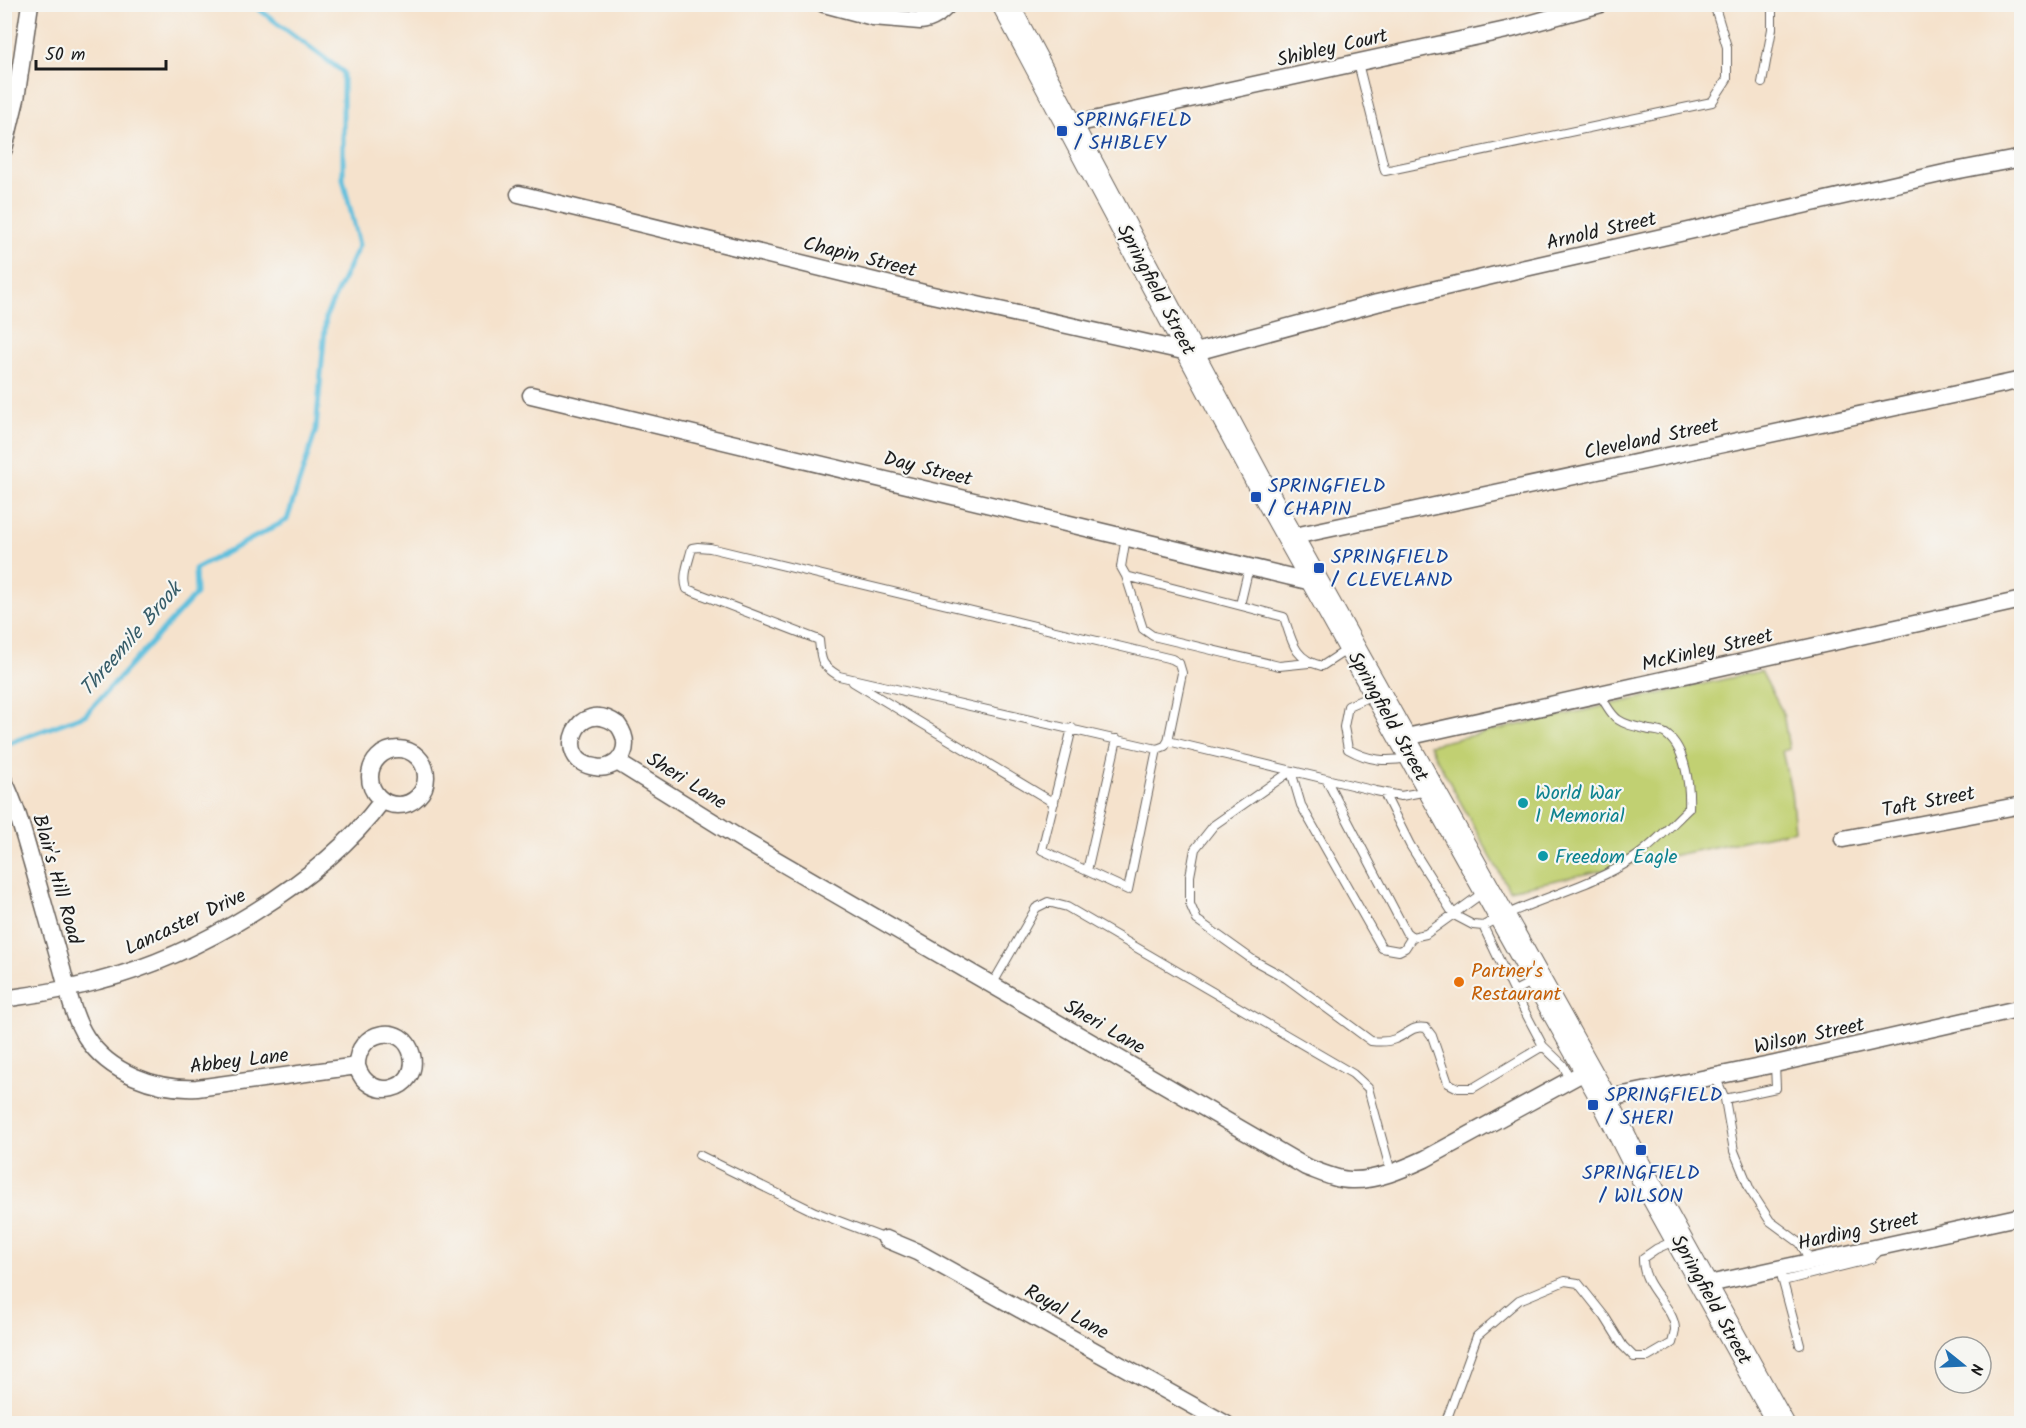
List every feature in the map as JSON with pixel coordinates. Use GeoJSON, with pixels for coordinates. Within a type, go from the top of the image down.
{"type":"FeatureCollection","features":[{"type":"Feature","properties":{"kind":"main road","name":"Springfield Street"},"geometry":{"type":"LineString","coordinates":[[1005,4],[1290,537],[1486,890],[1492,921],[1537,980],[1579,1075],[1604,1099],[1635,1161],[1780,1424]]}},
{"type":"Feature","properties":{"kind":"street"},"geometry":{"type":"LineString","coordinates":[[4,149],[16,99],[30,4]]}},
{"type":"Feature","properties":{"kind":"street"},"geometry":{"type":"LineString","coordinates":[[825,4],[873,17],[920,21],[936,16],[949,4]]}},
{"type":"Feature","properties":{"kind":"street","name":"Shibley Court"},"geometry":{"type":"LineString","coordinates":[[1070,125],[1511,29],[1599,5]]}},
{"type":"Feature","properties":{"kind":"street","name":"Arnold Street"},"geometry":{"type":"LineString","coordinates":[[1191,354],[1377,303],[1949,172],[2022,158]]}},
{"type":"Feature","properties":{"kind":"street","name":"Chapin Street"},"geometry":{"type":"LineString","coordinates":[[519,194],[905,289],[1191,354]]}},
{"type":"Feature","properties":{"kind":"street","name":"Cleveland Street"},"geometry":{"type":"LineString","coordinates":[[1290,537],[2022,380]]}},
{"type":"Feature","properties":{"kind":"street","name":"Day Street"},"geometry":{"type":"LineString","coordinates":[[531,394],[1316,583]]}},
{"type":"Feature","properties":{"kind":"street","name":"McKinley Street"},"geometry":{"type":"LineString","coordinates":[[1407,748],[1600,694],[2022,600]]}},
{"type":"Feature","properties":{"kind":"street","name":"Sheri Lane"},"geometry":{"type":"LineString","coordinates":[[617,762],[744,841],[1306,1167],[1351,1180],[1391,1172],[1425,1159],[1579,1075]]}},
{"type":"Feature","properties":{"kind":"street","name":"Blair's Hill Road"},"geometry":{"type":"LineString","coordinates":[[4,781],[22,827],[68,988]]}},
{"type":"Feature","properties":{"kind":"street","name":"Lancaster Drive"},"geometry":{"type":"LineString","coordinates":[[4,999],[100,981],[142,967],[228,928],[268,904],[331,855],[362,825],[382,801]]}},
{"type":"Feature","properties":{"kind":"street","name":"Taft Street"},"geometry":{"type":"LineString","coordinates":[[1843,839],[2022,805]]}},
{"type":"Feature","properties":{"kind":"street","name":"Abbey Lane"},"geometry":{"type":"LineString","coordinates":[[68,988],[80,1028],[94,1048],[119,1069],[156,1084],[176,1088],[197,1088],[357,1066]]}},
{"type":"Feature","properties":{"kind":"street","name":"Wilson Street"},"geometry":{"type":"LineString","coordinates":[[1604,1099],[1775,1064],[2022,1008]]}},
{"type":"Feature","properties":{"kind":"street","name":"Harding Street"},"geometry":{"type":"LineString","coordinates":[[1704,1285],[1782,1275],[1811,1262],[2022,1216]]}},
{"type":"Feature","properties":{"kind":"street","name":"Royal Lane"},"geometry":{"type":"LineString","coordinates":[[886,1239],[917,1252],[1226,1424]]}},
{"type":"Feature","properties":{"kind":"lane"},"geometry":{"type":"LineString","coordinates":[[1358,63],[1385,171],[1712,102],[1727,79],[1727,47],[1714,4]]}},
{"type":"Feature","properties":{"kind":"lane"},"geometry":{"type":"LineString","coordinates":[[1762,83],[1772,29],[1772,4]]}},
{"type":"Feature","properties":{"kind":"lane"},"geometry":{"type":"LineString","coordinates":[[1126,537],[1121,567],[1143,629],[1153,636],[1279,666],[1309,663],[1323,666],[1351,647]]}},
{"type":"Feature","properties":{"kind":"lane"},"geometry":{"type":"LineString","coordinates":[[845,677],[1157,749],[1165,746],[1168,741],[1182,673],[1179,663],[1172,659],[710,548],[692,548],[685,583],[687,589],[819,640],[820,656],[825,668],[845,677],[1054,802]]}},
{"type":"Feature","properties":{"kind":"lane"},"geometry":{"type":"LineString","coordinates":[[1240,605],[1249,567]]}},
{"type":"Feature","properties":{"kind":"lane"},"geometry":{"type":"LineString","coordinates":[[1126,576],[1284,616],[1294,648],[1309,663]]}},
{"type":"Feature","properties":{"kind":"lane"},"geometry":{"type":"LineString","coordinates":[[1376,693],[1348,706],[1344,727],[1348,749],[1362,758],[1388,762],[1407,748]]}},
{"type":"Feature","properties":{"kind":"lane"},"geometry":{"type":"LineString","coordinates":[[1384,793],[1410,845],[1454,915],[1473,925],[1492,921],[1590,881],[1635,858],[1689,808],[1690,787],[1679,748],[1666,733],[1622,723],[1608,711],[1600,694]]}},
{"type":"Feature","properties":{"kind":"lane"},"geometry":{"type":"LineString","coordinates":[[1072,728],[1042,850],[1128,890],[1157,749]]}},
{"type":"Feature","properties":{"kind":"lane"},"geometry":{"type":"LineString","coordinates":[[1087,871],[1117,739]]}},
{"type":"Feature","properties":{"kind":"lane"},"geometry":{"type":"LineString","coordinates":[[1168,741],[1384,793],[1401,796],[1431,791]]}},
{"type":"Feature","properties":{"kind":"lane"},"geometry":{"type":"LineString","coordinates":[[1291,771],[1301,805],[1382,948],[1398,951],[1405,948],[1412,937],[1426,934],[1486,890]]}},
{"type":"Feature","properties":{"kind":"lane"},"geometry":{"type":"LineString","coordinates":[[1291,771],[1214,825],[1195,849],[1190,876],[1190,904],[1197,920],[1253,960],[1286,978],[1371,1041],[1397,1039],[1419,1026],[1426,1028],[1432,1036],[1448,1083],[1458,1088],[1473,1088],[1543,1046]]}},
{"type":"Feature","properties":{"kind":"lane"},"geometry":{"type":"LineString","coordinates":[[1326,779],[1406,932],[1412,937]]}},
{"type":"Feature","properties":{"kind":"lane"},"geometry":{"type":"LineString","coordinates":[[992,985],[1036,908],[1048,902],[1067,907],[1353,1074],[1368,1088],[1391,1172]]}},
{"type":"Feature","properties":{"kind":"lane"},"geometry":{"type":"LineString","coordinates":[[1492,921],[1514,991],[1543,1046],[1563,1065],[1579,1075]]}},
{"type":"Feature","properties":{"kind":"lane"},"geometry":{"type":"LineString","coordinates":[[1514,991],[1537,980]]}},
{"type":"Feature","properties":{"kind":"lane"},"geometry":{"type":"LineString","coordinates":[[1725,1099],[1776,1088],[1775,1064]]}},
{"type":"Feature","properties":{"kind":"lane"},"geometry":{"type":"LineString","coordinates":[[1715,1076],[1725,1099],[1734,1151],[1750,1190],[1770,1221],[1800,1243],[1811,1262]]}},
{"type":"Feature","properties":{"kind":"lane"},"geometry":{"type":"LineString","coordinates":[[699,1155],[815,1212],[886,1239]]}},
{"type":"Feature","properties":{"kind":"lane"},"geometry":{"type":"LineString","coordinates":[[1445,1424],[1478,1336],[1519,1300],[1565,1281],[1578,1283],[1605,1317],[1623,1346],[1634,1357],[1648,1357],[1672,1343],[1675,1329],[1673,1322],[1643,1269],[1643,1258],[1678,1239]]}},
{"type":"Feature","properties":{"kind":"lane"},"geometry":{"type":"LineString","coordinates":[[1800,1345],[1782,1275],[1871,1259],[1877,1253],[1877,1248]]}},
{"type":"Feature","properties":{"kind":"green space"},"geometry":{"type":"Polygon","coordinates":[[[1761,671],[1783,713],[1789,749],[1782,751],[1791,791],[1795,830],[1509,890],[1429,745],[1761,671]]]}},
{"type":"Feature","properties":{"kind":"waterway","name":"Threemile Brook"},"geometry":{"type":"LineString","coordinates":[[9,743],[85,715],[196,594],[195,569],[287,520],[316,430],[326,316],[359,245],[343,179],[343,72],[252,4]]}},
{"type":"Feature","properties":{"kind":"place","name":"SPRINGFIELD / SHIBLEY"},"geometry":{"type":"Point","coordinates":[1062,131]}},
{"type":"Feature","properties":{"kind":"place","name":"SPRINGFIELD / CHAPIN"},"geometry":{"type":"Point","coordinates":[1256,497]}},
{"type":"Feature","properties":{"kind":"place","name":"SPRINGFIELD / CLEVELAND"},"geometry":{"type":"Point","coordinates":[1319,568]}},
{"type":"Feature","properties":{"kind":"place","name":"World War I Memorial"},"geometry":{"type":"Point","coordinates":[1523,803]}},
{"type":"Feature","properties":{"kind":"place","name":"Freedom Eagle"},"geometry":{"type":"Point","coordinates":[1543,856]}},
{"type":"Feature","properties":{"kind":"place","name":"Partner's Restaurant"},"geometry":{"type":"Point","coordinates":[1459,982]}},
{"type":"Feature","properties":{"kind":"place","name":"SPRINGFIELD / SHERI"},"geometry":{"type":"Point","coordinates":[1593,1105]}},
{"type":"Feature","properties":{"kind":"place","name":"SPRINGFIELD / WILSON"},"geometry":{"type":"Point","coordinates":[1641,1150]}}]}
